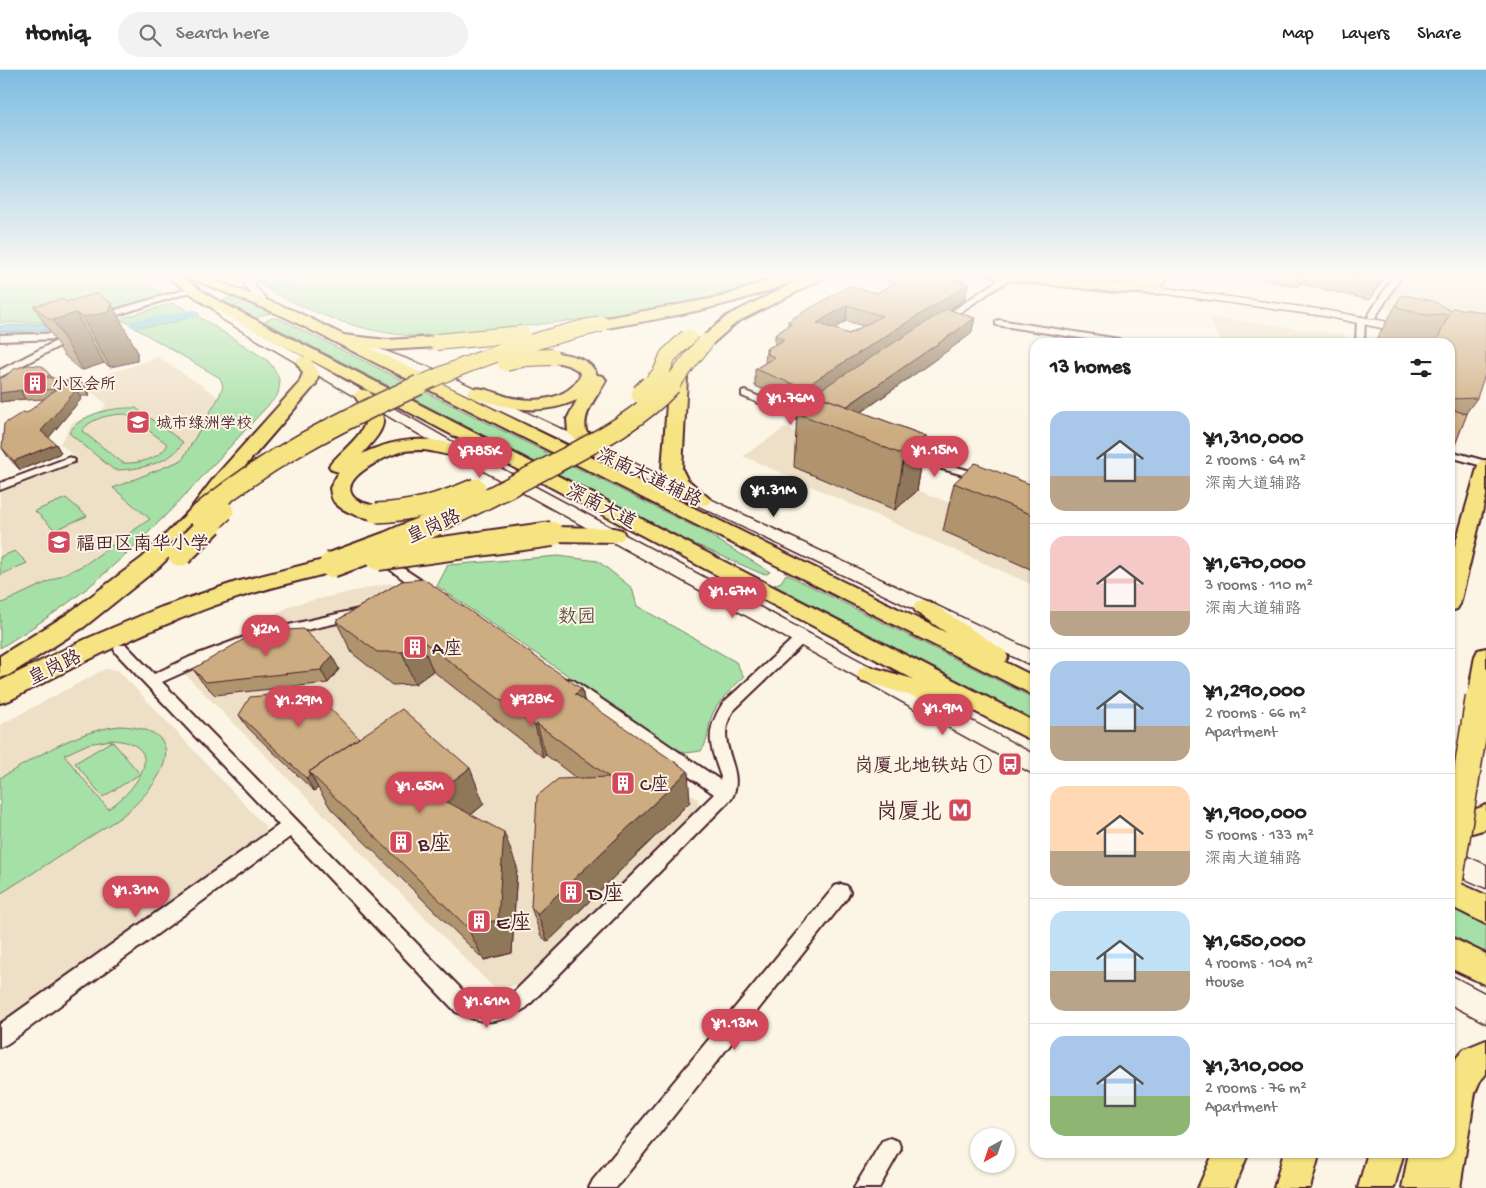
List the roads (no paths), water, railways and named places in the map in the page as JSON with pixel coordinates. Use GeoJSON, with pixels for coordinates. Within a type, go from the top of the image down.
{"type":"FeatureCollection","features":[{"type":"Feature","properties":{"kind":"highway"},"geometry":{"type":"LineString","coordinates":[[343,340],[387,345],[437,342],[572,327]]}},
{"type":"Feature","properties":{"kind":"highway","name":"皇岗路"},"geometry":{"type":"LineString","coordinates":[[0,668],[48,639],[174,550],[196,516],[239,481],[289,448],[366,409],[456,368],[507,349],[588,327]]}},
{"type":"Feature","properties":{"kind":"highway"},"geometry":{"type":"LineString","coordinates":[[363,395],[374,413],[375,422],[369,433],[331,476],[326,490],[330,503],[340,512],[356,519],[414,510],[453,498],[504,475],[574,438],[616,413],[636,398],[661,373],[668,356],[696,340],[706,327]]}},
{"type":"Feature","properties":{"kind":"highway","name":"皇岗路"},"geometry":{"type":"LineString","coordinates":[[0,693],[132,629],[192,604],[269,580],[331,565],[429,527],[516,487],[629,419],[653,402],[678,378],[696,340],[718,327]]}},
{"type":"Feature","properties":{"kind":"highway"},"geometry":{"type":"LineString","coordinates":[[433,379],[516,356],[537,353],[574,356],[586,361],[597,372],[596,384],[578,414],[577,433],[610,457]]}},
{"type":"Feature","properties":{"kind":"highway"},"geometry":{"type":"LineString","coordinates":[[0,693],[102,621],[138,592],[174,550],[248,491],[295,459],[333,437],[418,396],[472,374],[526,358],[555,355],[583,366],[588,374],[582,388],[567,397],[537,405],[516,404],[476,393]]}},
{"type":"Feature","properties":{"kind":"highway"},"geometry":{"type":"LineString","coordinates":[[196,516],[221,482],[304,388],[311,376],[304,362]]}},
{"type":"Feature","properties":{"kind":"highway"},"geometry":{"type":"LineString","coordinates":[[678,378],[674,422],[673,475],[683,487],[701,500]]}},
{"type":"Feature","properties":{"kind":"highway"},"geometry":{"type":"LineString","coordinates":[[458,451],[430,444],[400,446],[375,454],[354,466],[345,476],[340,488],[341,494],[344,500],[356,509],[371,517],[390,521],[413,518],[516,487]]}},
{"type":"Feature","properties":{"kind":"highway"},"geometry":{"type":"LineString","coordinates":[[331,565],[552,534],[614,535]]}},
{"type":"Feature","properties":{"kind":"main road"},"geometry":{"type":"LineString","coordinates":[[244,327],[363,395],[516,487],[614,535],[1030,763]]}},
{"type":"Feature","properties":{"kind":"main road","name":"深南大道"},"geometry":{"type":"LineString","coordinates":[[261,327],[1030,730]]}},
{"type":"Feature","properties":{"kind":"main road"},"geometry":{"type":"LineString","coordinates":[[267,327],[271,332]]}},
{"type":"Feature","properties":{"kind":"main road"},"geometry":{"type":"LineString","coordinates":[[310,327],[320,329]]}},
{"type":"Feature","properties":{"kind":"main road","name":"深南大道"},"geometry":{"type":"LineString","coordinates":[[316,327],[1030,685]]}},
{"type":"Feature","properties":{"kind":"main road"},"geometry":{"type":"LineString","coordinates":[[1395,327],[1422,332]]}},
{"type":"Feature","properties":{"kind":"main road"},"geometry":{"type":"LineString","coordinates":[[1403,327],[1422,332]]}},
{"type":"Feature","properties":{"kind":"main road","name":"深南大道辅路"},"geometry":{"type":"LineString","coordinates":[[343,340],[432,373],[476,393],[1030,658]]}},
{"type":"Feature","properties":{"kind":"main road"},"geometry":{"type":"LineString","coordinates":[[433,418],[516,487]]}},
{"type":"Feature","properties":{"kind":"main road"},"geometry":{"type":"LineString","coordinates":[[1455,583],[1486,464]]}},
{"type":"Feature","properties":{"kind":"main road"},"geometry":{"type":"LineString","coordinates":[[673,542],[714,555],[764,578],[774,577],[777,574],[775,569],[730,544],[702,521]]}},
{"type":"Feature","properties":{"kind":"main road"},"geometry":{"type":"LineString","coordinates":[[1455,543],[1468,529]]}},
{"type":"Feature","properties":{"kind":"main road"},"geometry":{"type":"LineString","coordinates":[[923,607],[984,647],[1030,683]]}},
{"type":"Feature","properties":{"kind":"main road"},"geometry":{"type":"LineString","coordinates":[[1455,850],[1484,667]]}},
{"type":"Feature","properties":{"kind":"main road"},"geometry":{"type":"LineString","coordinates":[[868,674],[997,713]]}},
{"type":"Feature","properties":{"kind":"main road"},"geometry":{"type":"LineString","coordinates":[[1455,824],[1479,821],[1486,816]]}},
{"type":"Feature","properties":{"kind":"main road"},"geometry":{"type":"LineString","coordinates":[[1455,862],[1486,877]]}},
{"type":"Feature","properties":{"kind":"main road"},"geometry":{"type":"LineString","coordinates":[[1455,894],[1486,910]]}},
{"type":"Feature","properties":{"kind":"main road"},"geometry":{"type":"LineString","coordinates":[[1455,954],[1486,970]]}},
{"type":"Feature","properties":{"kind":"main road"},"geometry":{"type":"LineString","coordinates":[[1455,992],[1486,1009]]}},
{"type":"Feature","properties":{"kind":"main road"},"geometry":{"type":"LineString","coordinates":[[1455,1118],[1461,1086],[1467,1069],[1479,1057],[1486,1056]]}},
{"type":"Feature","properties":{"kind":"main road"},"geometry":{"type":"LineString","coordinates":[[1216,1188],[1229,1158]]}},
{"type":"Feature","properties":{"kind":"main road"},"geometry":{"type":"LineString","coordinates":[[1292,1188],[1300,1158]]}},
{"type":"Feature","properties":{"kind":"main road"},"geometry":{"type":"LineString","coordinates":[[1376,1188],[1384,1158]]}},
{"type":"Feature","properties":{"kind":"main road"},"geometry":{"type":"LineString","coordinates":[[1420,1188],[1425,1158]]}},
{"type":"Feature","properties":{"kind":"main road"},"geometry":{"type":"LineString","coordinates":[[1442,1188],[1448,1158]]}},
{"type":"Feature","properties":{"kind":"street"},"geometry":{"type":"LineString","coordinates":[[1025,327],[1094,338]]}},
{"type":"Feature","properties":{"kind":"street"},"geometry":{"type":"LineString","coordinates":[[0,338],[63,337],[86,328]]}},
{"type":"Feature","properties":{"kind":"street"},"geometry":{"type":"LineString","coordinates":[[0,374],[86,328]]}},
{"type":"Feature","properties":{"kind":"street"},"geometry":{"type":"LineString","coordinates":[[745,394],[802,413],[822,426]]}},
{"type":"Feature","properties":{"kind":"street"},"geometry":{"type":"LineString","coordinates":[[895,452],[988,479]]}},
{"type":"Feature","properties":{"kind":"street"},"geometry":{"type":"LineString","coordinates":[[1455,455],[1486,464]]}},
{"type":"Feature","properties":{"kind":"street"},"geometry":{"type":"LineString","coordinates":[[0,486],[70,460]]}},
{"type":"Feature","properties":{"kind":"street"},"geometry":{"type":"LineString","coordinates":[[392,565],[433,598]]}},
{"type":"Feature","properties":{"kind":"street"},"geometry":{"type":"LineString","coordinates":[[151,681],[194,661],[263,635],[370,612]]}},
{"type":"Feature","properties":{"kind":"street"},"geometry":{"type":"LineString","coordinates":[[121,649],[463,1005],[475,1011],[486,1013],[498,1012],[519,1000],[726,793],[729,777],[719,750],[718,732],[720,720],[728,707],[802,638]]}},
{"type":"Feature","properties":{"kind":"street"},"geometry":{"type":"LineString","coordinates":[[553,674],[726,793]]}},
{"type":"Feature","properties":{"kind":"street"},"geometry":{"type":"LineString","coordinates":[[0,1037],[292,826]]}},
{"type":"Feature","properties":{"kind":"street"},"geometry":{"type":"LineString","coordinates":[[601,1188],[841,892]]}},
{"type":"Feature","properties":{"kind":"street"},"geometry":{"type":"LineString","coordinates":[[866,1188],[890,1149]]}},
{"type":"Feature","properties":{"kind":"water"},"geometry":{"type":"Polygon","coordinates":[[[0,327],[57,327],[56,330],[0,332],[0,327]]]}},
{"type":"Feature","properties":{"kind":"place","name":"小区会所"},"geometry":{"type":"Point","coordinates":[35,383]}},
{"type":"Feature","properties":{"kind":"place","name":"城市绿洲学校"},"geometry":{"type":"Point","coordinates":[138,422]}},
{"type":"Feature","properties":{"kind":"place","name":"福田区南华小学"},"geometry":{"type":"Point","coordinates":[59,542]}},
{"type":"Feature","properties":{"kind":"place","name":"A座"},"geometry":{"type":"Point","coordinates":[415,647]}},
{"type":"Feature","properties":{"kind":"place","name":"岗厦北地铁站 ①"},"geometry":{"type":"Point","coordinates":[1010,764]}},
{"type":"Feature","properties":{"kind":"place","name":"C座"},"geometry":{"type":"Point","coordinates":[623,783]}},
{"type":"Feature","properties":{"kind":"place","name":"岗厦北"},"geometry":{"type":"Point","coordinates":[960,810]}},
{"type":"Feature","properties":{"kind":"place","name":"B座"},"geometry":{"type":"Point","coordinates":[401,842]}},
{"type":"Feature","properties":{"kind":"place","name":"D座"},"geometry":{"type":"Point","coordinates":[571,892]}},
{"type":"Feature","properties":{"kind":"place","name":"E座"},"geometry":{"type":"Point","coordinates":[479,921]}},
{"type":"Feature","properties":{"kind":"park label","name":"数园"},"geometry":{"type":"Point","coordinates":[577,615]}}]}
